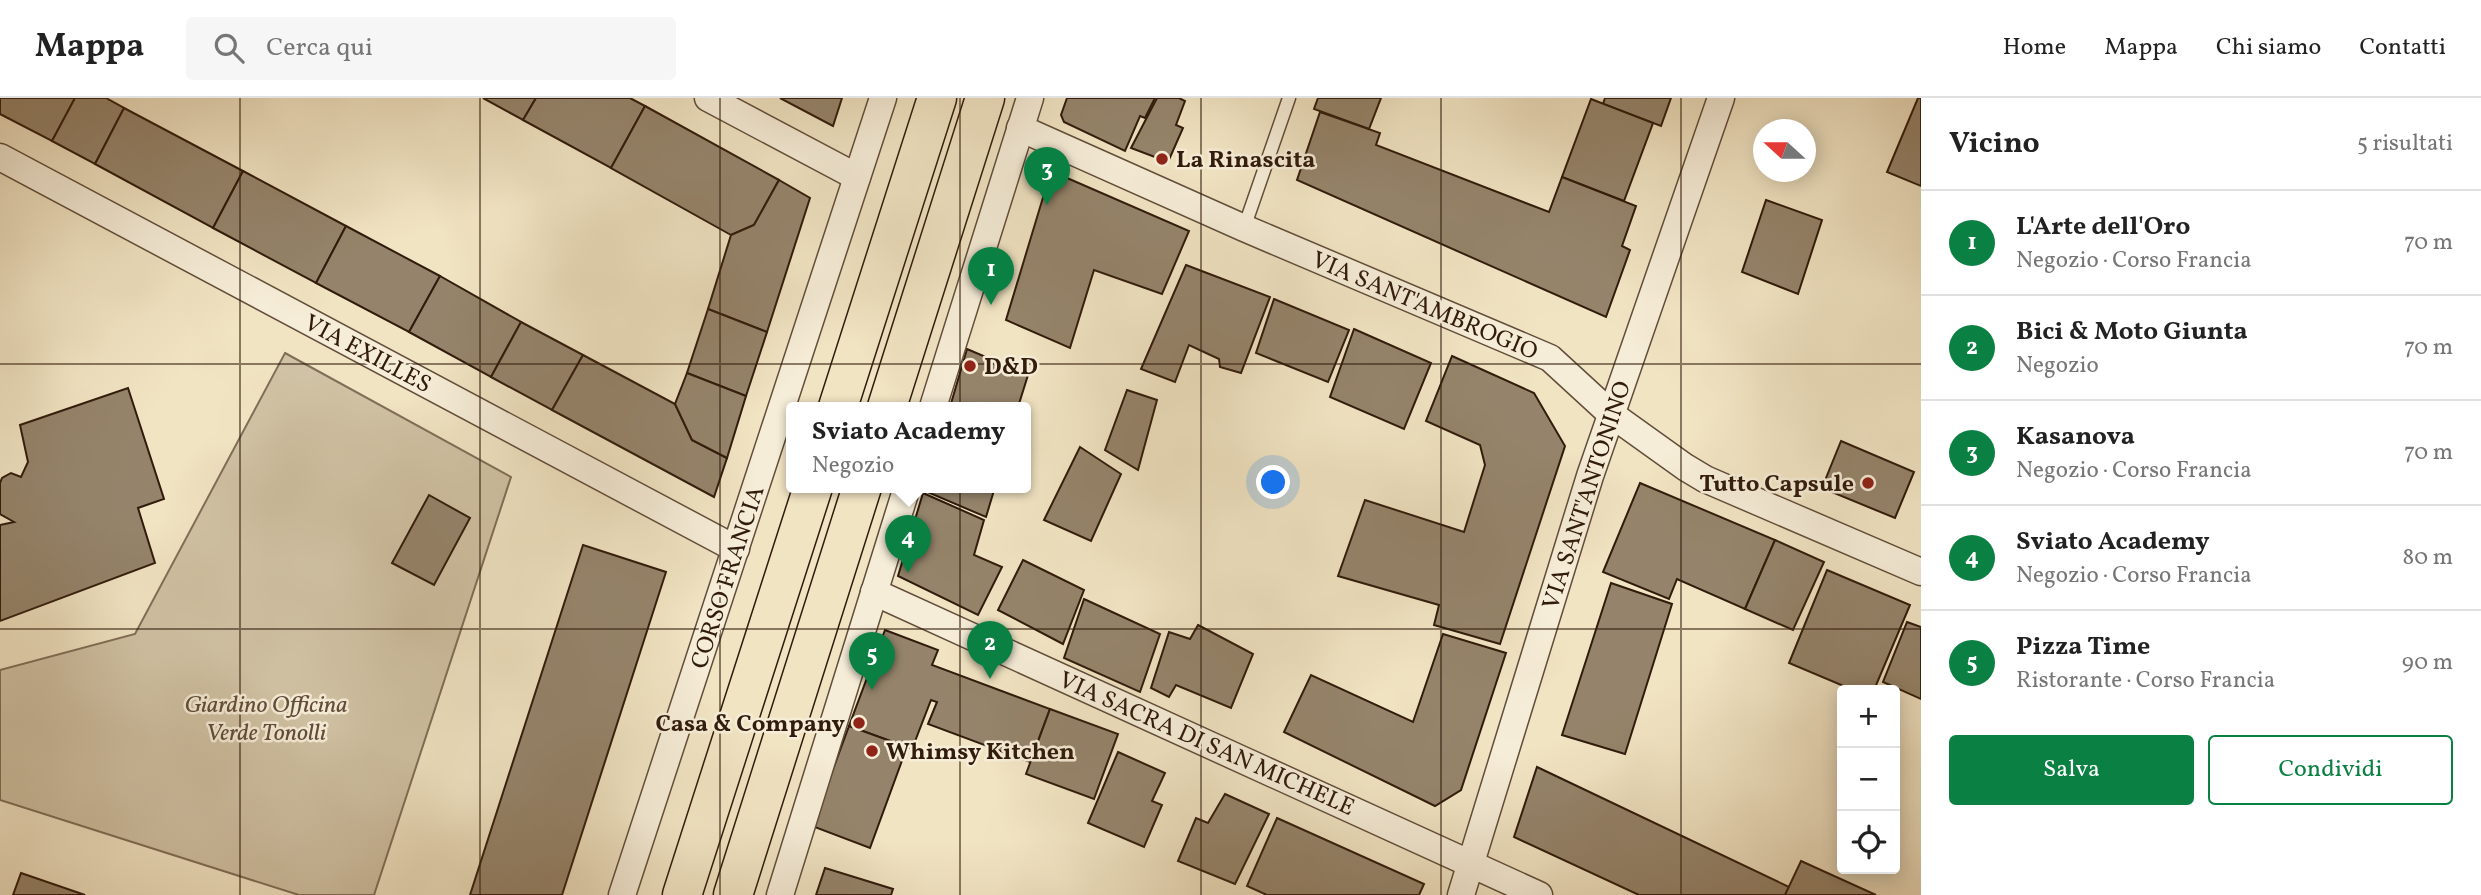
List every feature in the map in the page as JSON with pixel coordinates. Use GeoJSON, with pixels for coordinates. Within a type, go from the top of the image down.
{"type":"FeatureCollection","features":[{"type":"Feature","properties":{"kind":"main road"},"geometry":{"type":"LineString","coordinates":[[840,402],[937,98]]}},
{"type":"Feature","properties":{"kind":"main road"},"geometry":{"type":"LineString","coordinates":[[889,402],[985,98]]}},
{"type":"Feature","properties":{"kind":"main road"},"geometry":{"type":"LineString","coordinates":[[682,895],[811,493]]}},
{"type":"Feature","properties":{"kind":"main road"},"geometry":{"type":"LineString","coordinates":[[733,895],[860,493]]}},
{"type":"Feature","properties":{"kind":"street"},"geometry":{"type":"LineString","coordinates":[[708,98],[857,177]]}},
{"type":"Feature","properties":{"kind":"street","name":"CORSO FRANCIA"},"geometry":{"type":"LineString","coordinates":[[622,895],[883,98]]}},
{"type":"Feature","properties":{"kind":"street"},"geometry":{"type":"LineString","coordinates":[[935,402],[1030,98]]}},
{"type":"Feature","properties":{"kind":"street","name":"VIA SANT'ANTONINO"},"geometry":{"type":"LineString","coordinates":[[1461,895],[1611,414],[1721,98]]}},
{"type":"Feature","properties":{"kind":"street","name":"VIA SANT'AMBROGIO"},"geometry":{"type":"LineString","coordinates":[[1020,128],[1244,228],[1550,358],[1611,414],[1685,467],[1921,572]]}},
{"type":"Feature","properties":{"kind":"street","name":"VIA EXILLES"},"geometry":{"type":"LineString","coordinates":[[0,157],[736,550]]}},
{"type":"Feature","properties":{"kind":"street"},"geometry":{"type":"LineString","coordinates":[[779,895],[905,493]]}},
{"type":"Feature","properties":{"kind":"street","name":"VIA SACRA DI SAN MICHELE"},"geometry":{"type":"LineString","coordinates":[[874,592],[1539,895]]}},
{"type":"Feature","properties":{"kind":"lane"},"geometry":{"type":"LineString","coordinates":[[1244,228],[1289,98]]}},
{"type":"Feature","properties":{"kind":"green space","name":"Giardino Officina Verde Tonolli"},"geometry":{"type":"Polygon","coordinates":[[[285,353],[511,477],[374,895],[299,895],[0,800],[0,670],[135,634],[285,353]]]}},
{"type":"Feature","properties":{"kind":"building"},"geometry":{"type":"Polygon","coordinates":[[[0,98],[75,98],[52,141],[0,114],[0,98]]]}},
{"type":"Feature","properties":{"kind":"building"},"geometry":{"type":"Polygon","coordinates":[[[75,98],[106,98],[124,108],[95,164],[52,141],[75,98]]]}},
{"type":"Feature","properties":{"kind":"building"},"geometry":{"type":"Polygon","coordinates":[[[483,98],[536,98],[523,120],[483,98]]]}},
{"type":"Feature","properties":{"kind":"building"},"geometry":{"type":"Polygon","coordinates":[[[536,98],[630,98],[645,106],[611,168],[523,120],[536,98]]]}},
{"type":"Feature","properties":{"kind":"building"},"geometry":{"type":"Polygon","coordinates":[[[780,98],[842,98],[833,126],[780,98]]]}},
{"type":"Feature","properties":{"kind":"building"},"geometry":{"type":"Polygon","coordinates":[[[1067,98],[1155,98],[1145,118],[1140,116],[1125,151],[1064,122],[1061,115],[1067,98]]]}},
{"type":"Feature","properties":{"kind":"building"},"geometry":{"type":"Polygon","coordinates":[[[1157,98],[1179,98],[1185,101],[1176,125],[1183,128],[1168,162],[1131,148],[1157,98]]]}},
{"type":"Feature","properties":{"kind":"building"},"geometry":{"type":"Polygon","coordinates":[[[1318,98],[1381,98],[1369,129],[1314,109],[1318,98]]]}},
{"type":"Feature","properties":{"kind":"building"},"geometry":{"type":"Polygon","coordinates":[[[1605,98],[1671,98],[1661,126],[1603,104],[1605,98]]]}},
{"type":"Feature","properties":{"kind":"building"},"geometry":{"type":"Polygon","coordinates":[[[1918,98],[1921,98],[1921,186],[1887,172],[1918,98]]]}},
{"type":"Feature","properties":{"kind":"building"},"geometry":{"type":"Polygon","coordinates":[[[1591,99],[1653,123],[1624,201],[1562,177],[1591,99]]]}},
{"type":"Feature","properties":{"kind":"building"},"geometry":{"type":"Polygon","coordinates":[[[645,106],[779,180],[754,225],[731,235],[611,168],[645,106]]]}},
{"type":"Feature","properties":{"kind":"building"},"geometry":{"type":"Polygon","coordinates":[[[124,108],[243,171],[213,228],[95,164],[124,108]]]}},
{"type":"Feature","properties":{"kind":"building"},"geometry":{"type":"Polygon","coordinates":[[[1320,112],[1380,133],[1376,145],[1549,212],[1562,177],[1636,206],[1622,246],[1630,250],[1606,317],[1297,180],[1320,112]]]}},
{"type":"Feature","properties":{"kind":"building"},"geometry":{"type":"Polygon","coordinates":[[[243,171],[346,226],[316,283],[213,228],[243,171]]]}},
{"type":"Feature","properties":{"kind":"building"},"geometry":{"type":"Polygon","coordinates":[[[1051,171],[1189,231],[1162,294],[1094,270],[1070,348],[1006,320],[1051,171]]]}},
{"type":"Feature","properties":{"kind":"building"},"geometry":{"type":"Polygon","coordinates":[[[779,180],[810,198],[767,332],[708,309],[731,235],[754,225],[779,180]]]}},
{"type":"Feature","properties":{"kind":"building"},"geometry":{"type":"Polygon","coordinates":[[[1766,200],[1822,220],[1798,294],[1742,272],[1766,200]]]}},
{"type":"Feature","properties":{"kind":"building"},"geometry":{"type":"Polygon","coordinates":[[[346,226],[440,276],[409,332],[316,283],[346,226]]]}},
{"type":"Feature","properties":{"kind":"building"},"geometry":{"type":"Polygon","coordinates":[[[1186,265],[1270,297],[1241,373],[1220,367],[1219,359],[1189,345],[1175,382],[1141,369],[1186,265]]]}},
{"type":"Feature","properties":{"kind":"building"},"geometry":{"type":"Polygon","coordinates":[[[440,276],[521,322],[491,377],[409,332],[440,276]]]}},
{"type":"Feature","properties":{"kind":"building"},"geometry":{"type":"Polygon","coordinates":[[[1274,299],[1349,330],[1328,382],[1256,353],[1274,299]]]}},
{"type":"Feature","properties":{"kind":"building"},"geometry":{"type":"Polygon","coordinates":[[[708,309],[767,332],[746,396],[687,373],[708,309]]]}},
{"type":"Feature","properties":{"kind":"building"},"geometry":{"type":"Polygon","coordinates":[[[521,322],[583,355],[552,410],[491,377],[521,322]]]}},
{"type":"Feature","properties":{"kind":"building"},"geometry":{"type":"Polygon","coordinates":[[[1354,329],[1431,363],[1404,429],[1330,397],[1354,329]]]}},
{"type":"Feature","properties":{"kind":"building"},"geometry":{"type":"Polygon","coordinates":[[[967,349],[1028,375],[1020,402],[951,402],[967,349]]]}},
{"type":"Feature","properties":{"kind":"building"},"geometry":{"type":"Polygon","coordinates":[[[583,355],[675,404],[692,440],[727,458],[714,497],[552,410],[583,355]]]}},
{"type":"Feature","properties":{"kind":"building"},"geometry":{"type":"Polygon","coordinates":[[[1452,356],[1534,393],[1565,446],[1500,644],[1434,625],[1439,605],[1338,576],[1365,500],[1464,532],[1485,465],[1480,445],[1426,421],[1452,356]]]}},
{"type":"Feature","properties":{"kind":"building"},"geometry":{"type":"Polygon","coordinates":[[[687,373],[746,396],[727,458],[692,440],[675,404],[687,373]]]}},
{"type":"Feature","properties":{"kind":"building"},"geometry":{"type":"Polygon","coordinates":[[[128,388],[164,499],[138,508],[155,563],[0,621],[0,525],[14,522],[0,514],[0,483],[2,478],[11,473],[21,477],[28,462],[20,425],[128,388]]]}},
{"type":"Feature","properties":{"kind":"building"},"geometry":{"type":"Polygon","coordinates":[[[1127,390],[1157,400],[1138,470],[1105,450],[1127,390]]]}},
{"type":"Feature","properties":{"kind":"building"},"geometry":{"type":"Polygon","coordinates":[[[1841,441],[1914,472],[1895,518],[1822,488],[1841,441]]]}},
{"type":"Feature","properties":{"kind":"building"},"geometry":{"type":"Polygon","coordinates":[[[1080,447],[1121,474],[1091,541],[1044,520],[1080,447]]]}},
{"type":"Feature","properties":{"kind":"building"},"geometry":{"type":"Polygon","coordinates":[[[1640,483],[1775,540],[1745,609],[1677,579],[1669,599],[1603,572],[1640,483]]]}},
{"type":"Feature","properties":{"kind":"building"},"geometry":{"type":"Polygon","coordinates":[[[923,493],[984,520],[974,555],[1002,567],[978,615],[898,576],[923,493]]]}},
{"type":"Feature","properties":{"kind":"building"},"geometry":{"type":"Polygon","coordinates":[[[930,493],[993,493],[986,517],[930,493]]]}},
{"type":"Feature","properties":{"kind":"building"},"geometry":{"type":"Polygon","coordinates":[[[429,495],[470,518],[434,585],[392,563],[429,495]]]}},
{"type":"Feature","properties":{"kind":"building"},"geometry":{"type":"Polygon","coordinates":[[[1775,540],[1824,562],[1793,630],[1745,609],[1775,540]]]}},
{"type":"Feature","properties":{"kind":"building"},"geometry":{"type":"Polygon","coordinates":[[[583,545],[666,572],[562,895],[470,895],[583,545]]]}},
{"type":"Feature","properties":{"kind":"building"},"geometry":{"type":"Polygon","coordinates":[[[1023,560],[1084,590],[1063,644],[998,610],[1023,560]]]}},
{"type":"Feature","properties":{"kind":"building"},"geometry":{"type":"Polygon","coordinates":[[[1827,570],[1910,605],[1876,685],[1841,685],[1789,663],[1827,570]]]}},
{"type":"Feature","properties":{"kind":"building"},"geometry":{"type":"Polygon","coordinates":[[[1611,583],[1672,604],[1625,754],[1562,735],[1611,583]]]}},
{"type":"Feature","properties":{"kind":"building"},"geometry":{"type":"Polygon","coordinates":[[[1084,599],[1160,634],[1140,692],[1064,658],[1084,599]]]}},
{"type":"Feature","properties":{"kind":"building"},"geometry":{"type":"Polygon","coordinates":[[[1907,622],[1921,627],[1921,699],[1900,690],[1900,685],[1883,682],[1907,622]]]}},
{"type":"Feature","properties":{"kind":"building"},"geometry":{"type":"Polygon","coordinates":[[[1198,625],[1253,654],[1231,708],[1176,685],[1169,697],[1151,688],[1169,632],[1190,639],[1198,625]]]}},
{"type":"Feature","properties":{"kind":"building"},"geometry":{"type":"Polygon","coordinates":[[[885,630],[938,650],[932,665],[1050,709],[1030,762],[928,724],[937,702],[931,700],[912,749],[849,726],[885,630]]]}},
{"type":"Feature","properties":{"kind":"building"},"geometry":{"type":"Polygon","coordinates":[[[1443,634],[1506,653],[1461,790],[1435,806],[1284,732],[1311,675],[1413,722],[1443,634]]]}},
{"type":"Feature","properties":{"kind":"building"},"geometry":{"type":"Polygon","coordinates":[[[1050,709],[1118,734],[1094,799],[1026,774],[1050,709]]]}},
{"type":"Feature","properties":{"kind":"building"},"geometry":{"type":"Polygon","coordinates":[[[849,726],[907,747],[870,848],[812,826],[849,726]]]}},
{"type":"Feature","properties":{"kind":"building"},"geometry":{"type":"Polygon","coordinates":[[[1118,752],[1165,773],[1152,801],[1162,805],[1144,847],[1088,823],[1118,752]]]}},
{"type":"Feature","properties":{"kind":"building"},"geometry":{"type":"Polygon","coordinates":[[[1537,767],[1789,887],[1785,895],[1639,895],[1514,837],[1537,767]]]}},
{"type":"Feature","properties":{"kind":"building"},"geometry":{"type":"Polygon","coordinates":[[[1225,794],[1269,814],[1235,884],[1178,861],[1196,818],[1208,823],[1225,794]]]}},
{"type":"Feature","properties":{"kind":"building"},"geometry":{"type":"Polygon","coordinates":[[[1277,818],[1424,884],[1419,895],[1267,895],[1247,886],[1277,818]]]}},
{"type":"Feature","properties":{"kind":"building"},"geometry":{"type":"Polygon","coordinates":[[[1801,861],[1876,895],[1785,895],[1801,861]]]}},
{"type":"Feature","properties":{"kind":"building"},"geometry":{"type":"Polygon","coordinates":[[[825,868],[893,889],[891,895],[816,895],[825,868]]]}},
{"type":"Feature","properties":{"kind":"building"},"geometry":{"type":"Polygon","coordinates":[[[21,873],[85,895],[13,895],[21,873]]]}},
{"type":"Feature","properties":{"kind":"place","name":"La Rinascita"},"geometry":{"type":"Point","coordinates":[1162,159]}},
{"type":"Feature","properties":{"kind":"place","name":"Kasanova"},"geometry":{"type":"Point","coordinates":[1047,205]}},
{"type":"Feature","properties":{"kind":"place","name":"L'Arte dell'Oro"},"geometry":{"type":"Point","coordinates":[991,305]}},
{"type":"Feature","properties":{"kind":"place","name":"D&D"},"geometry":{"type":"Point","coordinates":[970,366]}},
{"type":"Feature","properties":{"kind":"place","name":"Tutto Capsule"},"geometry":{"type":"Point","coordinates":[1868,483]}},
{"type":"Feature","properties":{"kind":"place","name":"Sviato Academy"},"geometry":{"type":"Point","coordinates":[908,573]}},
{"type":"Feature","properties":{"kind":"place","name":"Bici & Moto Giunta"},"geometry":{"type":"Point","coordinates":[990,679]}},
{"type":"Feature","properties":{"kind":"place","name":"Pizza Time"},"geometry":{"type":"Point","coordinates":[872,690]}},
{"type":"Feature","properties":{"kind":"place","name":"Casa & Company"},"geometry":{"type":"Point","coordinates":[859,723]}},
{"type":"Feature","properties":{"kind":"place","name":"Whimsy Kitchen"},"geometry":{"type":"Point","coordinates":[872,751]}}]}
